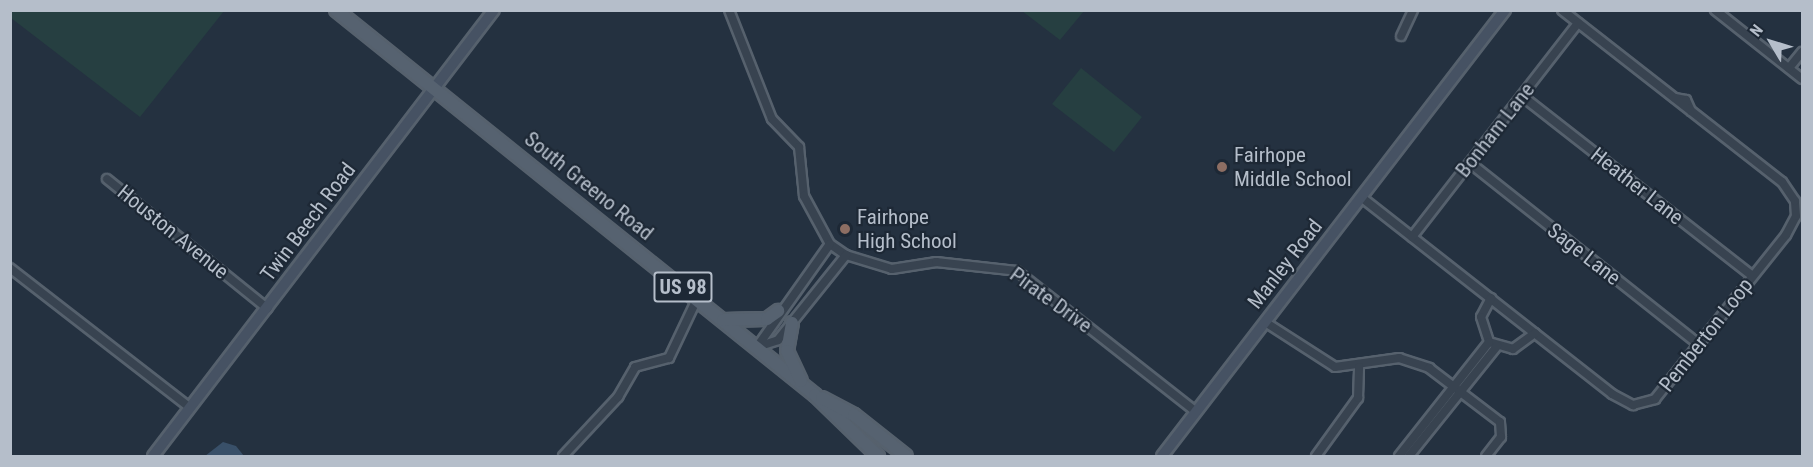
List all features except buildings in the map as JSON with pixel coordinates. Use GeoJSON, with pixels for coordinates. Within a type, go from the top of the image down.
{"type":"FeatureCollection","features":[{"type":"Feature","properties":{"kind":"main road","name":"South Greeno Road"},"geometry":{"type":"LineString","coordinates":[[336,10],[435,86],[802,384],[878,456]]}},
{"type":"Feature","properties":{"kind":"main road"},"geometry":{"type":"LineString","coordinates":[[723,320],[767,319],[778,311]]}},
{"type":"Feature","properties":{"kind":"main road"},"geometry":{"type":"LineString","coordinates":[[792,323],[787,351],[802,384]]}},
{"type":"Feature","properties":{"kind":"main road","name":"South Greeno Road"},"geometry":{"type":"LineString","coordinates":[[815,395],[854,415],[906,456]]}},
{"type":"Feature","properties":{"kind":"street","name":"Twin Beech Road"},"geometry":{"type":"LineString","coordinates":[[153,456],[494,10]]}},
{"type":"Feature","properties":{"kind":"street","name":"Pirate Drive"},"geometry":{"type":"LineString","coordinates":[[729,10],[772,119],[799,147],[804,196],[830,243],[846,255],[892,269],[936,262],[1017,271],[1196,412]]}},
{"type":"Feature","properties":{"kind":"street"},"geometry":{"type":"LineString","coordinates":[[1401,36],[1413,10]]}},
{"type":"Feature","properties":{"kind":"street","name":"Manley Road"},"geometry":{"type":"LineString","coordinates":[[1162,456],[1505,10]]}},
{"type":"Feature","properties":{"kind":"street","name":"Pemberton Loop"},"geometry":{"type":"LineString","coordinates":[[1361,197],[1535,333],[1633,405],[1655,399],[1700,345],[1794,223],[1796,201],[1782,182],[1691,111],[1686,100],[1676,98],[1562,10]]}},
{"type":"Feature","properties":{"kind":"street"},"geometry":{"type":"LineString","coordinates":[[1715,10],[1803,79]]}},
{"type":"Feature","properties":{"kind":"street","name":"Bonham Lane"},"geometry":{"type":"LineString","coordinates":[[1412,237],[1578,23]]}},
{"type":"Feature","properties":{"kind":"street"},"geometry":{"type":"LineString","coordinates":[[1790,68],[1803,52]]}},
{"type":"Feature","properties":{"kind":"street","name":"Heather Lane"},"geometry":{"type":"LineString","coordinates":[[1522,96],[1752,276]]}},
{"type":"Feature","properties":{"kind":"street","name":"Sage Lane"},"geometry":{"type":"LineString","coordinates":[[1470,163],[1700,345]]}},
{"type":"Feature","properties":{"kind":"street","name":"Houston Avenue"},"geometry":{"type":"LineString","coordinates":[[107,179],[267,308]]}},
{"type":"Feature","properties":{"kind":"street"},"geometry":{"type":"LineString","coordinates":[[757,347],[778,311],[830,243]]}},
{"type":"Feature","properties":{"kind":"street"},"geometry":{"type":"LineString","coordinates":[[757,347],[778,340],[846,255]]}},
{"type":"Feature","properties":{"kind":"street"},"geometry":{"type":"LineString","coordinates":[[10,268],[189,407]]}},
{"type":"Feature","properties":{"kind":"street"},"geometry":{"type":"LineString","coordinates":[[1491,298],[1481,317],[1489,342],[1497,346],[1520,347],[1535,333]]}},
{"type":"Feature","properties":{"kind":"street"},"geometry":{"type":"LineString","coordinates":[[563,456],[618,397],[635,367],[669,358],[697,299]]}},
{"type":"Feature","properties":{"kind":"street"},"geometry":{"type":"LineString","coordinates":[[1265,322],[1320,362],[1359,367],[1391,358],[1415,360],[1500,422],[1502,437],[1486,456]]}},
{"type":"Feature","properties":{"kind":"street"},"geometry":{"type":"LineString","coordinates":[[1409,456],[1489,342]]}},
{"type":"Feature","properties":{"kind":"street"},"geometry":{"type":"LineString","coordinates":[[1399,456],[1497,346]]}},
{"type":"Feature","properties":{"kind":"street"},"geometry":{"type":"LineString","coordinates":[[1316,456],[1358,398],[1359,367]]}},
{"type":"Feature","properties":{"kind":"green space"},"geometry":{"type":"Polygon","coordinates":[[[11,10],[224,11],[140,117],[11,18],[11,10]]]}},
{"type":"Feature","properties":{"kind":"green space"},"geometry":{"type":"Polygon","coordinates":[[[1084,10],[1060,40],[1022,11],[1084,10]]]}},
{"type":"Feature","properties":{"kind":"green space"},"geometry":{"type":"Polygon","coordinates":[[[1081,68],[1142,117],[1114,152],[1052,104],[1081,68]]]}},
{"type":"Feature","properties":{"kind":"water"},"geometry":{"type":"Polygon","coordinates":[[[223,442],[236,446],[244,456],[205,456],[223,442]]]}},
{"type":"Feature","properties":{"kind":"place","name":"Fairhope Middle School"},"geometry":{"type":"Point","coordinates":[1222,167]}},
{"type":"Feature","properties":{"kind":"place","name":"Fairhope High School"},"geometry":{"type":"Point","coordinates":[845,229]}}]}
